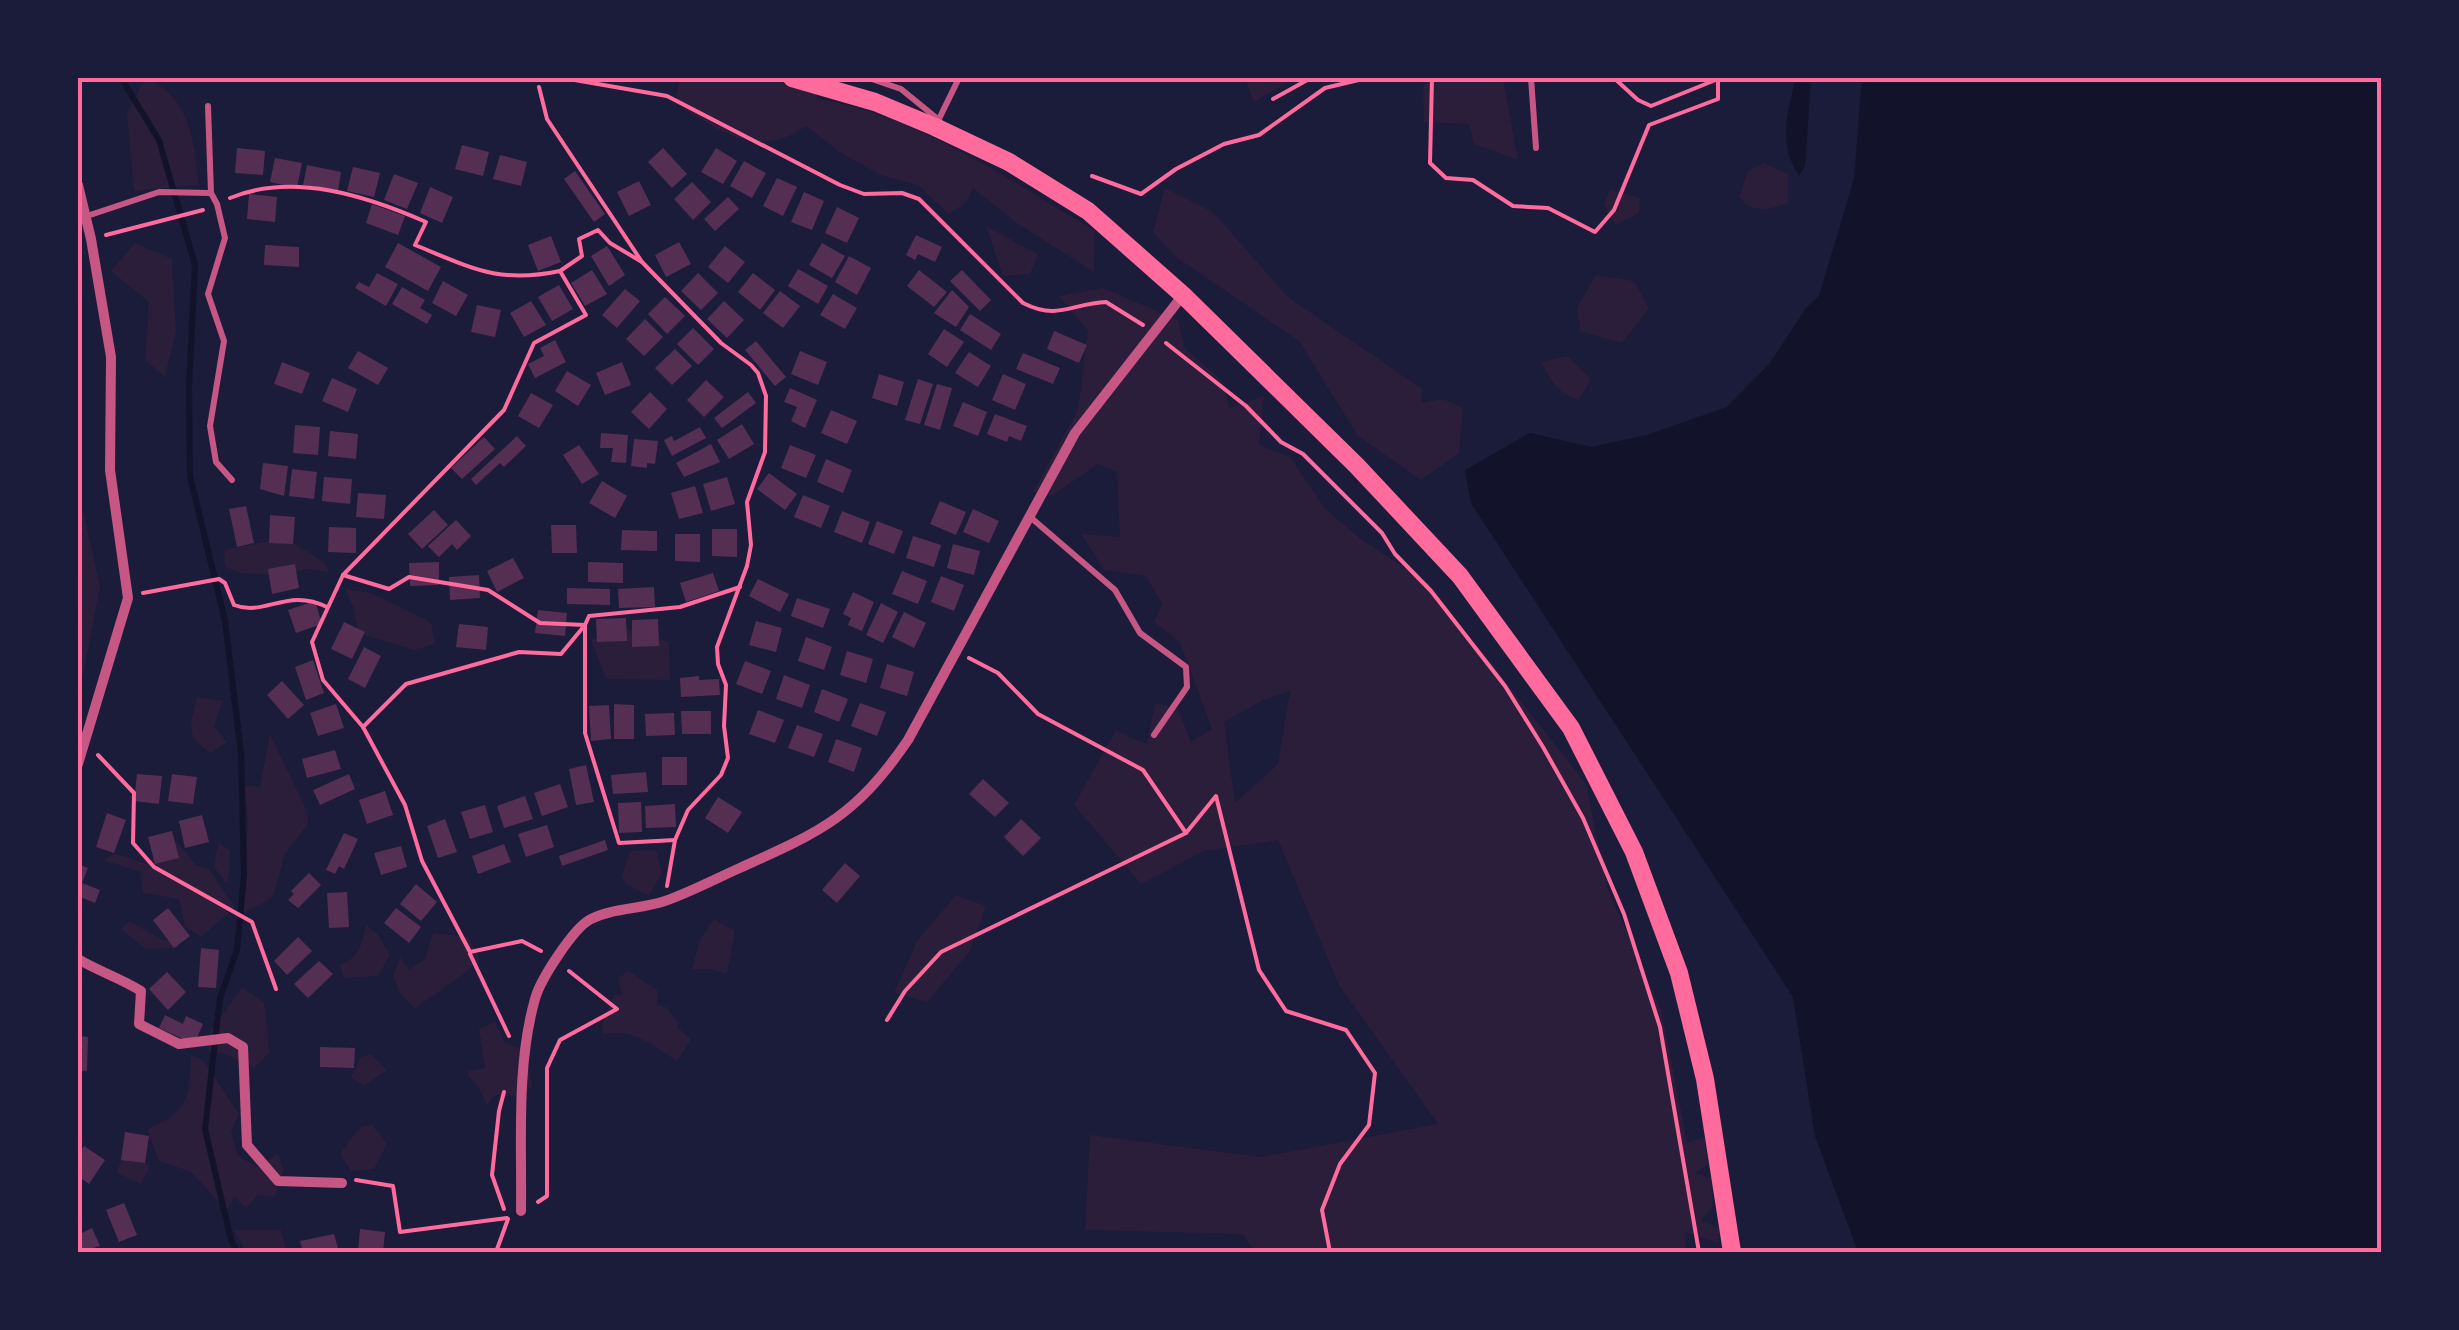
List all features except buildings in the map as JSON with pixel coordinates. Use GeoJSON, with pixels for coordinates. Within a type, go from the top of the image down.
{"type":"FeatureCollection","features":[{"type":"Feature","properties":{"kind":"main road"},"geometry":{"type":"LineString","coordinates":[[792,78],[937,123],[1088,210],[1182,295],[1357,466],[1460,576],[1571,728],[1634,852],[1679,973],[1705,1080],[1732,1252]]}},
{"type":"Feature","properties":{"kind":"street"},"geometry":{"type":"LineString","coordinates":[[78,185],[111,357],[110,470],[128,596],[78,764]]}},
{"type":"Feature","properties":{"kind":"street"},"geometry":{"type":"LineString","coordinates":[[78,245],[91,239]]}},
{"type":"Feature","properties":{"kind":"street"},"geometry":{"type":"LineString","coordinates":[[521,1211],[528,1031],[536,995],[554,959],[589,919],[664,902],[811,836],[843,816],[891,764],[957,652],[1075,433],[1182,295]]}},
{"type":"Feature","properties":{"kind":"street"},"geometry":{"type":"LineString","coordinates":[[78,959],[141,990],[139,1024],[178,1044],[228,1038],[242,1047],[247,1145],[278,1182],[342,1183]]}},
{"type":"Feature","properties":{"kind":"lane"},"geometry":{"type":"LineString","coordinates":[[869,78],[901,89],[937,123],[958,78]]}},
{"type":"Feature","properties":{"kind":"lane"},"geometry":{"type":"LineString","coordinates":[[1530,78],[1536,148]]}},
{"type":"Feature","properties":{"kind":"lane"},"geometry":{"type":"LineString","coordinates":[[208,106],[211,193],[218,204],[225,238],[208,294],[224,341],[210,426],[216,462],[232,480]]}},
{"type":"Feature","properties":{"kind":"lane"},"geometry":{"type":"LineString","coordinates":[[86,216],[159,192],[211,193]]}},
{"type":"Feature","properties":{"kind":"lane"},"geometry":{"type":"LineString","coordinates":[[1030,516],[1115,590],[1140,633],[1186,667],[1187,687],[1154,735]]}},
{"type":"Feature","properties":{"kind":"path"},"geometry":{"type":"LineString","coordinates":[[562,78],[667,96],[840,186],[864,194],[911,196],[933,211],[1023,304],[1059,312],[1106,302],[1152,331],[1246,406],[1281,442],[1303,454],[1382,533],[1394,554],[1431,591],[1505,686],[1583,818],[1624,914],[1660,1027],[1699,1252]]}},
{"type":"Feature","properties":{"kind":"path"},"geometry":{"type":"LineString","coordinates":[[1273,99],[1311,78]]}},
{"type":"Feature","properties":{"kind":"path"},"geometry":{"type":"LineString","coordinates":[[1092,176],[1141,194],[1176,169],[1224,144],[1259,135],[1325,88],[1367,78]]}},
{"type":"Feature","properties":{"kind":"path"},"geometry":{"type":"LineString","coordinates":[[1432,78],[1430,163],[1446,178],[1472,180],[1513,206],[1548,208],[1595,232],[1614,210],[1649,126],[1718,99],[1718,78],[1652,106],[1638,100],[1614,78]]}},
{"type":"Feature","properties":{"kind":"path"},"geometry":{"type":"LineString","coordinates":[[539,86],[547,118],[642,262],[721,343],[751,364],[762,382],[767,406],[765,452],[748,502],[751,545],[740,588],[717,647],[718,664],[726,684],[726,768],[688,810],[675,840],[664,902]]}},
{"type":"Feature","properties":{"kind":"path"},"geometry":{"type":"LineString","coordinates":[[91,239],[197,212],[250,190],[276,187],[342,192],[382,203],[426,222],[415,246],[485,273],[528,278],[560,271],[582,256],[579,239],[598,230],[610,243],[642,262]]}},
{"type":"Feature","properties":{"kind":"path"},"geometry":{"type":"LineString","coordinates":[[516,1051],[422,861],[405,805],[363,727],[323,680],[312,642],[342,574],[504,410],[534,343],[586,315],[560,271]]}},
{"type":"Feature","properties":{"kind":"path"},"geometry":{"type":"LineString","coordinates":[[342,574],[390,590],[409,576],[488,590],[540,623],[586,625]]}},
{"type":"Feature","properties":{"kind":"path"},"geometry":{"type":"LineString","coordinates":[[128,596],[219,579],[225,583],[231,601],[244,608],[289,598],[312,600],[328,607]]}},
{"type":"Feature","properties":{"kind":"path"},"geometry":{"type":"LineString","coordinates":[[675,840],[619,843],[585,733],[586,625],[589,616],[680,608],[740,588]]}},
{"type":"Feature","properties":{"kind":"path"},"geometry":{"type":"LineString","coordinates":[[363,727],[406,684],[519,652],[561,654],[586,625]]}},
{"type":"Feature","properties":{"kind":"path"},"geometry":{"type":"LineString","coordinates":[[957,652],[998,673],[1038,714],[1143,770],[1186,833]]}},
{"type":"Feature","properties":{"kind":"path"},"geometry":{"type":"LineString","coordinates":[[84,740],[134,793],[133,843],[154,867],[252,922],[276,989]]}},
{"type":"Feature","properties":{"kind":"path"},"geometry":{"type":"LineString","coordinates":[[887,1020],[905,991],[941,952],[1186,833],[1216,796],[1259,970],[1286,1011],[1346,1030],[1376,1073],[1369,1125],[1340,1164],[1322,1210],[1330,1252]]}},
{"type":"Feature","properties":{"kind":"path"},"geometry":{"type":"LineString","coordinates":[[342,1183],[360,1178],[394,1186],[400,1232],[508,1219],[547,1196],[547,1068],[560,1040],[617,1009],[554,959],[522,940],[470,952]]}},
{"type":"Feature","properties":{"kind":"path"},"geometry":{"type":"LineString","coordinates":[[496,1252],[508,1219],[492,1175],[498,1111],[508,1081]]}},
{"type":"Feature","properties":{"kind":"shaded area"},"geometry":{"type":"Polygon","coordinates":[[[145,78],[172,96],[181,109],[192,137],[199,185],[134,191],[127,114],[145,78]]]}},
{"type":"Feature","properties":{"kind":"shaded area"},"geometry":{"type":"Polygon","coordinates":[[[638,78],[806,78],[818,99],[855,107],[927,135],[1095,231],[1094,272],[1018,224],[973,188],[967,202],[949,214],[918,185],[881,175],[841,153],[806,126],[772,141],[741,139],[680,106],[676,95],[680,80],[638,78]]]}},
{"type":"Feature","properties":{"kind":"shaded area"},"geometry":{"type":"Polygon","coordinates":[[[1245,78],[1295,78],[1254,102],[1245,78]]]}},
{"type":"Feature","properties":{"kind":"shaded area"},"geometry":{"type":"Polygon","coordinates":[[[1428,78],[1503,78],[1518,160],[1474,144],[1469,124],[1424,122],[1423,87],[1428,78]]]}},
{"type":"Feature","properties":{"kind":"shaded area"},"geometry":{"type":"Polygon","coordinates":[[[1796,78],[1811,78],[1805,166],[1799,176],[1786,140],[1796,78]]]}},
{"type":"Feature","properties":{"kind":"shaded area"},"geometry":{"type":"Polygon","coordinates":[[[1862,78],[2381,78],[2381,1252],[1858,1252],[1815,1136],[1793,997],[1471,503],[1465,470],[1530,433],[1591,447],[1647,435],[1727,407],[1770,363],[1806,308],[1819,296],[1854,179],[1862,78]]]}},
{"type":"Feature","properties":{"kind":"shaded area"},"geometry":{"type":"Polygon","coordinates":[[[1764,163],[1788,174],[1788,203],[1762,209],[1739,197],[1748,171],[1764,163]]]}},
{"type":"Feature","properties":{"kind":"shaded area"},"geometry":{"type":"Polygon","coordinates":[[[1165,188],[1213,212],[1288,297],[1422,389],[1421,403],[1443,399],[1463,408],[1459,453],[1421,480],[1358,436],[1299,341],[1176,257],[1153,232],[1165,188]]]}},
{"type":"Feature","properties":{"kind":"shaded area"},"geometry":{"type":"Polygon","coordinates":[[[1610,190],[1640,198],[1639,213],[1615,225],[1604,204],[1610,190]]]}},
{"type":"Feature","properties":{"kind":"shaded area"},"geometry":{"type":"Polygon","coordinates":[[[986,226],[1038,254],[1030,274],[1003,276],[986,226]]]}},
{"type":"Feature","properties":{"kind":"shaded area"},"geometry":{"type":"Polygon","coordinates":[[[135,243],[172,259],[176,331],[165,377],[145,360],[149,302],[111,271],[135,243]]]}},
{"type":"Feature","properties":{"kind":"shaded area"},"geometry":{"type":"Polygon","coordinates":[[[1596,275],[1634,281],[1649,308],[1622,343],[1580,331],[1577,308],[1596,275]]]}},
{"type":"Feature","properties":{"kind":"shaded area"},"geometry":{"type":"Polygon","coordinates":[[[1103,288],[1178,320],[1185,349],[1224,382],[1229,408],[1264,396],[1259,445],[1290,457],[1326,510],[1361,539],[1428,583],[1586,784],[1607,887],[1662,1013],[1687,1142],[1705,1137],[1708,1165],[1695,1173],[1711,1178],[1713,1206],[1701,1221],[1720,1228],[1718,1243],[1686,1232],[1685,1252],[1255,1252],[1243,1234],[1085,1230],[1090,1135],[1261,1157],[1438,1124],[1339,985],[1278,840],[1204,851],[1141,884],[1074,805],[1116,730],[1147,745],[1155,703],[1178,709],[1191,742],[1212,729],[1180,642],[1154,622],[1162,604],[1146,576],[1104,570],[1081,534],[1120,537],[1117,472],[1098,464],[1053,495],[1033,492],[1078,410],[1088,331],[1059,296],[1103,288]],[[1290,691],[1263,700],[1224,722],[1235,803],[1278,764],[1290,691]]]}},
{"type":"Feature","properties":{"kind":"shaded area"},"geometry":{"type":"Polygon","coordinates":[[[1567,356],[1591,379],[1579,400],[1555,386],[1541,362],[1567,356]]]}},
{"type":"Feature","properties":{"kind":"shaded area"},"geometry":{"type":"Polygon","coordinates":[[[78,488],[100,586],[83,676],[78,678],[78,488]]]}},
{"type":"Feature","properties":{"kind":"shaded area"},"geometry":{"type":"Polygon","coordinates":[[[285,538],[324,562],[329,572],[305,569],[282,576],[241,573],[225,567],[224,550],[285,538]]]}},
{"type":"Feature","properties":{"kind":"shaded area"},"geometry":{"type":"Polygon","coordinates":[[[345,589],[371,593],[431,622],[435,644],[414,650],[358,633],[345,589]]]}},
{"type":"Feature","properties":{"kind":"shaded area"},"geometry":{"type":"Polygon","coordinates":[[[621,627],[669,642],[670,680],[606,679],[591,640],[621,627]]]}},
{"type":"Feature","properties":{"kind":"shaded area"},"geometry":{"type":"Polygon","coordinates":[[[197,697],[223,701],[214,726],[227,742],[211,753],[196,741],[191,729],[197,697]]]}},
{"type":"Feature","properties":{"kind":"shaded area"},"geometry":{"type":"Polygon","coordinates":[[[270,734],[306,809],[308,824],[285,854],[273,897],[242,914],[248,822],[244,785],[260,787],[270,734]]]}},
{"type":"Feature","properties":{"kind":"shaded area"},"geometry":{"type":"Polygon","coordinates":[[[176,841],[196,865],[209,869],[235,907],[201,937],[185,926],[179,899],[143,893],[141,872],[104,860],[115,853],[146,864],[176,841]]]}},
{"type":"Feature","properties":{"kind":"shaded area"},"geometry":{"type":"Polygon","coordinates":[[[218,843],[230,850],[226,883],[214,867],[218,843]]]}},
{"type":"Feature","properties":{"kind":"shaded area"},"geometry":{"type":"Polygon","coordinates":[[[656,850],[662,872],[649,896],[627,885],[622,876],[630,851],[656,850]]]}},
{"type":"Feature","properties":{"kind":"shaded area"},"geometry":{"type":"Polygon","coordinates":[[[956,895],[986,906],[970,951],[927,1002],[894,993],[917,941],[956,895]]]}},
{"type":"Feature","properties":{"kind":"shaded area"},"geometry":{"type":"Polygon","coordinates":[[[714,919],[735,931],[727,974],[692,969],[700,940],[714,919]]]}},
{"type":"Feature","properties":{"kind":"shaded area"},"geometry":{"type":"Polygon","coordinates":[[[129,921],[163,940],[180,939],[178,948],[146,949],[121,929],[129,921]]]}},
{"type":"Feature","properties":{"kind":"shaded area"},"geometry":{"type":"Polygon","coordinates":[[[366,925],[378,935],[390,955],[378,976],[344,978],[340,965],[359,950],[366,925]]]}},
{"type":"Feature","properties":{"kind":"shaded area"},"geometry":{"type":"Polygon","coordinates":[[[433,933],[468,937],[480,959],[415,1008],[401,995],[393,976],[400,957],[409,970],[425,959],[433,933]]]}},
{"type":"Feature","properties":{"kind":"shaded area"},"geometry":{"type":"Polygon","coordinates":[[[628,971],[658,991],[657,1005],[666,1007],[679,1024],[677,1027],[691,1039],[677,1061],[634,1036],[603,1034],[602,1024],[614,995],[622,994],[618,978],[628,971]]]}},
{"type":"Feature","properties":{"kind":"shaded area"},"geometry":{"type":"Polygon","coordinates":[[[242,988],[264,1002],[270,1052],[254,1068],[209,1051],[209,1033],[242,988]]]}},
{"type":"Feature","properties":{"kind":"shaded area"},"geometry":{"type":"Polygon","coordinates":[[[495,1022],[505,1043],[532,1054],[517,1065],[529,1069],[532,1087],[519,1096],[495,1095],[487,1105],[479,1087],[467,1075],[469,1071],[485,1068],[479,1029],[495,1022]]]}},
{"type":"Feature","properties":{"kind":"shaded area"},"geometry":{"type":"Polygon","coordinates":[[[371,1054],[387,1070],[364,1086],[351,1077],[361,1057],[371,1054]]]}},
{"type":"Feature","properties":{"kind":"shaded area"},"geometry":{"type":"Polygon","coordinates":[[[191,1055],[203,1060],[239,1114],[231,1131],[238,1156],[258,1167],[278,1154],[284,1170],[274,1197],[258,1195],[246,1208],[234,1197],[227,1211],[191,1172],[159,1161],[147,1129],[171,1116],[184,1102],[190,1083],[191,1055]]]}},
{"type":"Feature","properties":{"kind":"shaded area"},"geometry":{"type":"Polygon","coordinates":[[[372,1125],[387,1144],[374,1169],[351,1171],[340,1154],[360,1127],[372,1125]]]}},
{"type":"Feature","properties":{"kind":"shaded area"},"geometry":{"type":"Polygon","coordinates":[[[133,1156],[150,1166],[141,1184],[117,1173],[121,1160],[133,1156]]]}},
{"type":"Feature","properties":{"kind":"shaded area"},"geometry":{"type":"Polygon","coordinates":[[[234,1230],[281,1230],[287,1252],[246,1252],[234,1230]]]}},
{"type":"Feature","properties":{"kind":"waterway"},"geometry":{"type":"LineString","coordinates":[[121,78],[159,140],[195,265],[189,387],[190,476],[225,621],[241,753],[244,876],[237,950],[220,998],[205,1129],[237,1252]]}}]}
